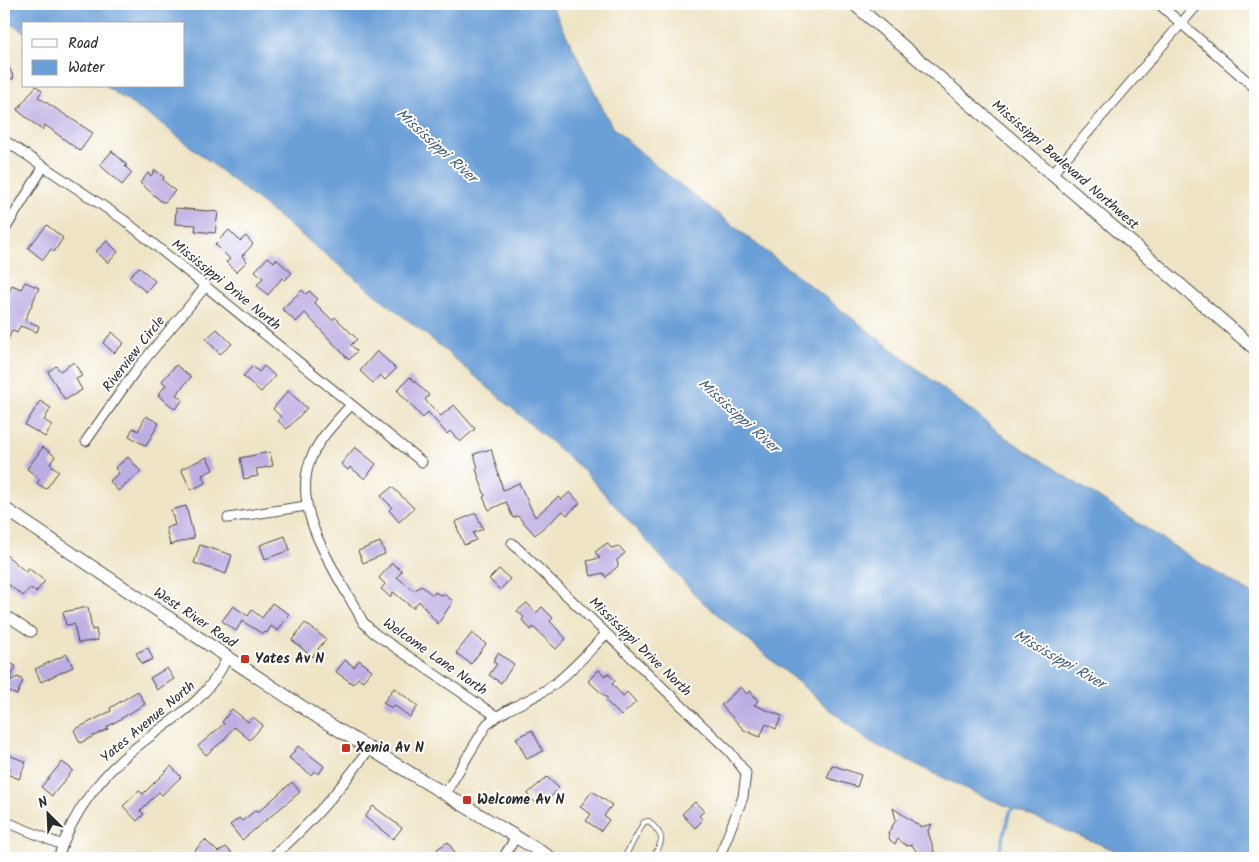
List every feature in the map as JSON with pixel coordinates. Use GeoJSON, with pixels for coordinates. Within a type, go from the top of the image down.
{"type":"FeatureCollection","features":[{"type":"Feature","properties":{"kind":"main road","name":"Mississippi Boulevard Northwest"},"geometry":{"type":"LineString","coordinates":[[854,4],[1053,172],[1255,349]]}},
{"type":"Feature","properties":{"kind":"main road","name":"West River Road"},"geometry":{"type":"LineString","coordinates":[[4,508],[228,658],[369,749],[551,858]]}},
{"type":"Feature","properties":{"kind":"street"},"geometry":{"type":"LineString","coordinates":[[1159,4],[1255,88]]}},
{"type":"Feature","properties":{"kind":"street"},"geometry":{"type":"LineString","coordinates":[[1053,172],[1198,4]]}},
{"type":"Feature","properties":{"kind":"street","name":"Mississippi Drive North"},"geometry":{"type":"LineString","coordinates":[[4,140],[124,220],[422,462]]}},
{"type":"Feature","properties":{"kind":"street"},"geometry":{"type":"LineString","coordinates":[[4,231],[44,166]]}},
{"type":"Feature","properties":{"kind":"street","name":"Riverview Circle"},"geometry":{"type":"LineString","coordinates":[[86,441],[136,370],[206,286]]}},
{"type":"Feature","properties":{"kind":"street","name":"Welcome Lane North"},"geometry":{"type":"LineString","coordinates":[[350,405],[328,431],[309,464],[306,483],[306,506],[317,536],[364,622],[374,633],[496,716]]}},
{"type":"Feature","properties":{"kind":"street"},"geometry":{"type":"LineString","coordinates":[[228,518],[306,506]]}},
{"type":"Feature","properties":{"kind":"street","name":"Mississippi Drive North"},"geometry":{"type":"LineString","coordinates":[[512,543],[730,752],[746,773],[743,796],[719,858]]}},
{"type":"Feature","properties":{"kind":"street"},"geometry":{"type":"LineString","coordinates":[[4,614],[30,632]]}},
{"type":"Feature","properties":{"kind":"street"},"geometry":{"type":"LineString","coordinates":[[445,794],[477,737],[496,716],[530,700],[554,684],[606,634]]}},
{"type":"Feature","properties":{"kind":"street","name":"Yates Avenue North"},"geometry":{"type":"LineString","coordinates":[[58,858],[75,815],[103,778],[127,754],[197,702],[211,686],[228,658]]}},
{"type":"Feature","properties":{"kind":"street"},"geometry":{"type":"LineString","coordinates":[[271,858],[316,817],[336,794],[369,749]]}},
{"type":"Feature","properties":{"kind":"street"},"geometry":{"type":"LineString","coordinates":[[4,821],[62,845]]}},
{"type":"Feature","properties":{"kind":"street"},"geometry":{"type":"LineString","coordinates":[[503,858],[516,837]]}},
{"type":"Feature","properties":{"kind":"lane"},"geometry":{"type":"LineString","coordinates":[[624,858],[644,822],[649,821],[662,835],[663,840],[653,858]]}},
{"type":"Feature","properties":{"kind":"water","name":"Mississippi River"},"geometry":{"type":"Polygon","coordinates":[[[4,4],[551,4],[612,127],[660,169],[1005,437],[1203,565],[1255,595],[1255,858],[1140,858],[1126,855],[975,793],[868,741],[699,599],[581,468],[439,345],[166,127],[108,88],[185,88],[185,22],[22,22],[22,31],[4,19],[4,4]]]}},
{"type":"Feature","properties":{"kind":"building"},"geometry":{"type":"Polygon","coordinates":[[[4,56],[14,78],[4,83],[4,56]]]}},
{"type":"Feature","properties":{"kind":"building"},"geometry":{"type":"Polygon","coordinates":[[[34,88],[38,88],[42,91],[38,97],[93,133],[80,151],[45,125],[42,130],[17,110],[34,88]]]}},
{"type":"Feature","properties":{"kind":"building"},"geometry":{"type":"Polygon","coordinates":[[[112,151],[127,165],[125,166],[132,173],[122,185],[100,165],[112,151]]]}},
{"type":"Feature","properties":{"kind":"building"},"geometry":{"type":"Polygon","coordinates":[[[155,170],[164,177],[163,180],[175,191],[165,202],[162,202],[140,183],[148,173],[151,176],[155,170]]]}},
{"type":"Feature","properties":{"kind":"building"},"geometry":{"type":"Polygon","coordinates":[[[176,208],[218,212],[215,233],[195,231],[196,225],[175,224],[176,208]]]}},
{"type":"Feature","properties":{"kind":"building"},"geometry":{"type":"Polygon","coordinates":[[[47,225],[63,238],[54,252],[51,249],[43,260],[28,248],[47,225]]]}},
{"type":"Feature","properties":{"kind":"building"},"geometry":{"type":"Polygon","coordinates":[[[229,230],[240,241],[246,236],[253,244],[242,256],[247,261],[236,272],[226,262],[230,259],[215,244],[229,230]]]}},
{"type":"Feature","properties":{"kind":"building"},"geometry":{"type":"Polygon","coordinates":[[[107,241],[118,252],[108,263],[96,251],[107,241]]]}},
{"type":"Feature","properties":{"kind":"building"},"geometry":{"type":"Polygon","coordinates":[[[268,257],[274,262],[276,259],[292,273],[285,280],[282,278],[268,295],[257,285],[263,278],[255,271],[268,257]]]}},
{"type":"Feature","properties":{"kind":"building"},"geometry":{"type":"Polygon","coordinates":[[[139,267],[155,281],[146,292],[129,277],[139,267]]]}},
{"type":"Feature","properties":{"kind":"building"},"geometry":{"type":"Polygon","coordinates":[[[25,282],[39,288],[25,320],[39,326],[37,332],[20,326],[17,333],[12,330],[4,350],[4,314],[9,301],[6,300],[12,285],[21,289],[25,282]]]}},
{"type":"Feature","properties":{"kind":"building"},"geometry":{"type":"Polygon","coordinates":[[[302,290],[306,294],[309,291],[318,299],[314,302],[332,320],[335,317],[357,339],[351,345],[357,351],[349,360],[305,313],[296,322],[282,309],[302,290]]]}},
{"type":"Feature","properties":{"kind":"building"},"geometry":{"type":"Polygon","coordinates":[[[217,329],[232,344],[220,354],[206,339],[217,329]]]}},
{"type":"Feature","properties":{"kind":"building"},"geometry":{"type":"Polygon","coordinates":[[[112,332],[124,343],[114,353],[103,343],[112,332]]]}},
{"type":"Feature","properties":{"kind":"building"},"geometry":{"type":"Polygon","coordinates":[[[377,351],[396,369],[385,380],[380,375],[373,383],[360,371],[377,351]]]}},
{"type":"Feature","properties":{"kind":"building"},"geometry":{"type":"Polygon","coordinates":[[[74,362],[82,376],[76,379],[82,390],[65,400],[48,372],[56,366],[60,371],[74,362]]]}},
{"type":"Feature","properties":{"kind":"building"},"geometry":{"type":"Polygon","coordinates":[[[176,365],[191,377],[176,395],[183,400],[175,409],[158,395],[166,385],[162,381],[176,365]]]}},
{"type":"Feature","properties":{"kind":"building"},"geometry":{"type":"Polygon","coordinates":[[[253,366],[259,372],[264,366],[275,376],[261,392],[243,376],[253,366]]]}},
{"type":"Feature","properties":{"kind":"building"},"geometry":{"type":"Polygon","coordinates":[[[410,377],[429,395],[425,400],[441,416],[454,405],[475,429],[460,442],[450,431],[447,434],[428,412],[423,418],[397,390],[410,377]]]}},
{"type":"Feature","properties":{"kind":"building"},"geometry":{"type":"Polygon","coordinates":[[[288,391],[307,408],[287,429],[278,421],[281,417],[273,409],[288,391]]]}},
{"type":"Feature","properties":{"kind":"building"},"geometry":{"type":"Polygon","coordinates":[[[40,401],[51,408],[44,420],[52,425],[45,437],[25,425],[40,401]]]}},
{"type":"Feature","properties":{"kind":"building"},"geometry":{"type":"Polygon","coordinates":[[[146,416],[159,423],[146,446],[129,436],[133,428],[138,431],[146,416]]]}},
{"type":"Feature","properties":{"kind":"building"},"geometry":{"type":"Polygon","coordinates":[[[43,447],[55,456],[50,464],[59,471],[46,489],[37,483],[40,479],[27,469],[43,447]]]}},
{"type":"Feature","properties":{"kind":"building"},"geometry":{"type":"Polygon","coordinates":[[[355,447],[376,464],[365,479],[350,467],[348,470],[341,464],[355,447]]]}},
{"type":"Feature","properties":{"kind":"building"},"geometry":{"type":"Polygon","coordinates":[[[491,449],[503,490],[519,483],[535,517],[558,497],[561,500],[570,492],[580,503],[567,515],[563,511],[535,535],[518,516],[513,518],[506,502],[489,510],[483,497],[485,496],[476,469],[478,468],[474,454],[491,449]]]}},
{"type":"Feature","properties":{"kind":"building"},"geometry":{"type":"Polygon","coordinates":[[[270,452],[273,466],[256,469],[258,476],[244,479],[240,458],[270,452]]]}},
{"type":"Feature","properties":{"kind":"building"},"geometry":{"type":"Polygon","coordinates":[[[128,457],[141,472],[118,491],[110,481],[119,473],[115,468],[128,457]]]}},
{"type":"Feature","properties":{"kind":"building"},"geometry":{"type":"Polygon","coordinates":[[[207,457],[213,470],[202,475],[205,483],[191,490],[181,469],[207,457]]]}},
{"type":"Feature","properties":{"kind":"building"},"geometry":{"type":"Polygon","coordinates":[[[392,487],[414,508],[399,522],[389,510],[392,507],[381,496],[392,487]]]}},
{"type":"Feature","properties":{"kind":"building"},"geometry":{"type":"Polygon","coordinates":[[[186,506],[194,538],[170,545],[166,528],[175,525],[171,510],[186,506]]]}},
{"type":"Feature","properties":{"kind":"building"},"geometry":{"type":"Polygon","coordinates":[[[476,513],[483,529],[473,533],[476,540],[464,545],[455,522],[476,513]]]}},
{"type":"Feature","properties":{"kind":"building"},"geometry":{"type":"Polygon","coordinates":[[[285,536],[290,550],[265,559],[260,545],[285,536]]]}},
{"type":"Feature","properties":{"kind":"building"},"geometry":{"type":"Polygon","coordinates":[[[380,542],[385,554],[363,563],[358,551],[380,542]]]}},
{"type":"Feature","properties":{"kind":"building"},"geometry":{"type":"Polygon","coordinates":[[[607,543],[611,548],[619,546],[625,553],[617,560],[618,566],[606,577],[603,573],[591,576],[587,561],[600,558],[595,552],[607,543]]]}},
{"type":"Feature","properties":{"kind":"building"},"geometry":{"type":"Polygon","coordinates":[[[200,545],[232,555],[226,574],[194,563],[200,545]]]}},
{"type":"Feature","properties":{"kind":"building"},"geometry":{"type":"Polygon","coordinates":[[[4,553],[26,572],[28,568],[45,581],[36,592],[30,588],[23,596],[4,581],[4,553]]]}},
{"type":"Feature","properties":{"kind":"building"},"geometry":{"type":"Polygon","coordinates":[[[392,563],[402,571],[397,577],[414,591],[421,586],[433,595],[435,592],[440,595],[444,594],[453,601],[438,624],[419,601],[413,608],[393,592],[390,597],[381,589],[385,584],[379,578],[392,563]]]}},
{"type":"Feature","properties":{"kind":"building"},"geometry":{"type":"Polygon","coordinates":[[[499,569],[510,579],[500,590],[489,579],[499,569]]]}},
{"type":"Feature","properties":{"kind":"building"},"geometry":{"type":"Polygon","coordinates":[[[272,603],[289,614],[278,631],[271,626],[267,633],[264,632],[263,634],[242,621],[236,631],[222,621],[233,606],[248,616],[252,610],[262,618],[272,603]]]}},
{"type":"Feature","properties":{"kind":"building"},"geometry":{"type":"Polygon","coordinates":[[[527,603],[536,613],[542,607],[553,618],[550,621],[566,639],[556,649],[533,627],[531,630],[522,620],[524,617],[517,611],[527,603]]]}},
{"type":"Feature","properties":{"kind":"building"},"geometry":{"type":"Polygon","coordinates":[[[88,607],[92,630],[96,629],[98,640],[78,643],[74,624],[66,625],[63,612],[88,607]]]}},
{"type":"Feature","properties":{"kind":"building"},"geometry":{"type":"Polygon","coordinates":[[[305,623],[326,639],[312,657],[292,640],[305,623]]]}},
{"type":"Feature","properties":{"kind":"building"},"geometry":{"type":"Polygon","coordinates":[[[472,633],[486,644],[471,664],[456,653],[472,633]]]}},
{"type":"Feature","properties":{"kind":"building"},"geometry":{"type":"Polygon","coordinates":[[[148,648],[153,659],[142,664],[136,653],[148,648]]]}},
{"type":"Feature","properties":{"kind":"building"},"geometry":{"type":"Polygon","coordinates":[[[498,653],[514,664],[501,683],[489,675],[497,664],[493,662],[498,653]]]}},
{"type":"Feature","properties":{"kind":"building"},"geometry":{"type":"Polygon","coordinates":[[[67,654],[73,667],[41,682],[35,669],[67,654]]]}},
{"type":"Feature","properties":{"kind":"building"},"geometry":{"type":"Polygon","coordinates":[[[345,660],[354,667],[359,660],[372,670],[363,681],[358,678],[353,684],[336,672],[345,660]]]}},
{"type":"Feature","properties":{"kind":"building"},"geometry":{"type":"Polygon","coordinates":[[[4,661],[16,666],[9,681],[18,677],[23,680],[17,695],[5,690],[4,693],[4,661]]]}},
{"type":"Feature","properties":{"kind":"building"},"geometry":{"type":"Polygon","coordinates":[[[167,668],[174,679],[157,690],[150,678],[167,668]]]}},
{"type":"Feature","properties":{"kind":"building"},"geometry":{"type":"Polygon","coordinates":[[[599,670],[605,676],[608,673],[615,681],[612,684],[623,696],[627,692],[636,702],[621,716],[606,701],[608,699],[588,681],[599,670]]]}},
{"type":"Feature","properties":{"kind":"building"},"geometry":{"type":"Polygon","coordinates":[[[741,687],[747,694],[750,691],[758,701],[754,705],[782,716],[776,729],[766,724],[760,737],[744,730],[721,705],[741,687]]]}},
{"type":"Feature","properties":{"kind":"building"},"geometry":{"type":"Polygon","coordinates":[[[394,688],[418,706],[410,717],[394,705],[392,708],[383,703],[394,688]]]}},
{"type":"Feature","properties":{"kind":"building"},"geometry":{"type":"Polygon","coordinates":[[[138,691],[145,704],[107,727],[108,729],[80,743],[74,730],[111,711],[110,708],[138,691]]]}},
{"type":"Feature","properties":{"kind":"building"},"geometry":{"type":"Polygon","coordinates":[[[232,709],[248,722],[253,717],[263,725],[250,740],[234,727],[223,741],[206,755],[198,746],[224,724],[222,722],[232,709]]]}},
{"type":"Feature","properties":{"kind":"building"},"geometry":{"type":"Polygon","coordinates":[[[532,730],[543,751],[527,759],[516,738],[532,730]]]}},
{"type":"Feature","properties":{"kind":"building"},"geometry":{"type":"Polygon","coordinates":[[[298,746],[324,766],[319,774],[314,771],[311,775],[289,758],[298,746]]]}},
{"type":"Feature","properties":{"kind":"building"},"geometry":{"type":"Polygon","coordinates":[[[4,753],[26,762],[19,779],[7,774],[10,768],[4,766],[4,753]]]}},
{"type":"Feature","properties":{"kind":"building"},"geometry":{"type":"Polygon","coordinates":[[[62,762],[73,770],[52,796],[41,787],[62,762]]]}},
{"type":"Feature","properties":{"kind":"building"},"geometry":{"type":"Polygon","coordinates":[[[832,765],[861,775],[857,787],[827,778],[832,765]]]}},
{"type":"Feature","properties":{"kind":"building"},"geometry":{"type":"Polygon","coordinates":[[[171,766],[181,777],[162,795],[159,792],[140,811],[144,814],[137,821],[123,806],[139,791],[143,794],[171,766]]]}},
{"type":"Feature","properties":{"kind":"building"},"geometry":{"type":"Polygon","coordinates":[[[547,777],[559,788],[548,800],[544,796],[537,804],[527,794],[547,777]]]}},
{"type":"Feature","properties":{"kind":"building"},"geometry":{"type":"Polygon","coordinates":[[[292,782],[300,792],[242,840],[230,825],[239,818],[242,821],[256,810],[258,812],[292,782]]]}},
{"type":"Feature","properties":{"kind":"building"},"geometry":{"type":"Polygon","coordinates":[[[592,791],[612,805],[604,816],[609,820],[601,831],[586,821],[591,814],[580,807],[592,791]]]}},
{"type":"Feature","properties":{"kind":"building"},"geometry":{"type":"Polygon","coordinates":[[[695,802],[704,811],[699,816],[703,820],[695,828],[682,814],[695,802]]]}},
{"type":"Feature","properties":{"kind":"building"},"geometry":{"type":"Polygon","coordinates":[[[373,806],[402,828],[393,839],[365,817],[373,806]]]}},
{"type":"Feature","properties":{"kind":"building"},"geometry":{"type":"Polygon","coordinates":[[[893,808],[921,827],[932,824],[928,831],[936,858],[921,858],[912,845],[907,846],[898,839],[895,844],[890,840],[888,833],[896,820],[893,808]]]}},
{"type":"Feature","properties":{"kind":"building"},"geometry":{"type":"Polygon","coordinates":[[[205,840],[218,852],[226,847],[232,853],[227,858],[203,858],[195,850],[205,840]]]}},
{"type":"Feature","properties":{"kind":"building"},"geometry":{"type":"Polygon","coordinates":[[[448,842],[458,858],[443,858],[437,849],[448,842]]]}},
{"type":"Feature","properties":{"kind":"waterway"},"geometry":{"type":"LineString","coordinates":[[998,858],[1010,811],[1017,807]]}},
{"type":"Feature","properties":{"kind":"place","name":"Yates Av N"},"geometry":{"type":"Point","coordinates":[245,659]}},
{"type":"Feature","properties":{"kind":"place","name":"Xenia Av N"},"geometry":{"type":"Point","coordinates":[346,748]}},
{"type":"Feature","properties":{"kind":"place","name":"Welcome Av N"},"geometry":{"type":"Point","coordinates":[467,800]}}]}
